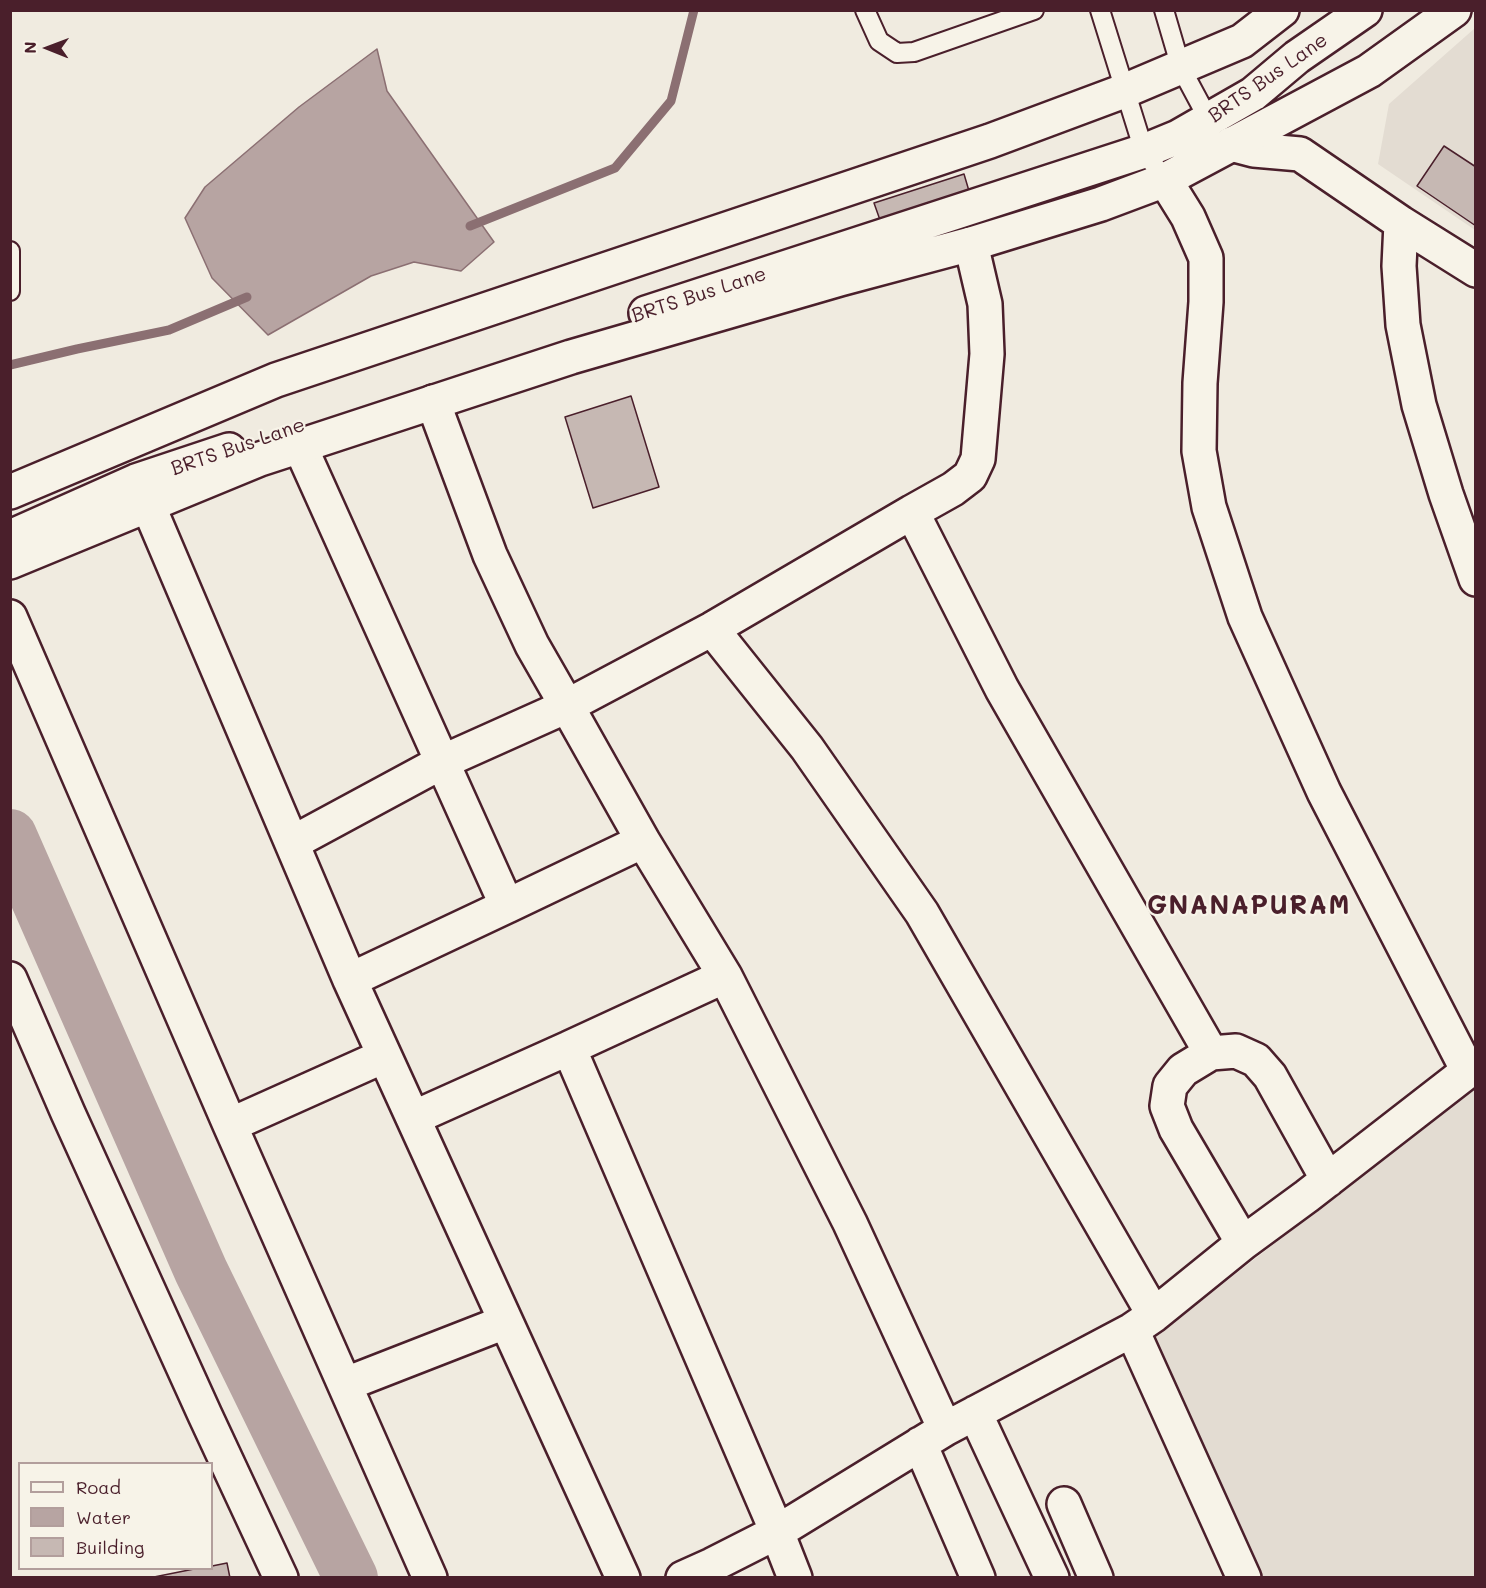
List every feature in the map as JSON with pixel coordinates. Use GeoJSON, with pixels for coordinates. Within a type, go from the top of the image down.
{"type":"FeatureCollection","features":[{"type":"Feature","properties":{"kind":"street"},"geometry":{"type":"LineString","coordinates":[[10,492],[276,380],[978,145],[1124,91],[1242,41],[1282,10]]}},
{"type":"Feature","properties":{"kind":"street","name":"BRTS Bus Lane"},"geometry":{"type":"LineString","coordinates":[[10,537],[136,481],[431,382],[1144,151],[1208,122],[1253,94],[1297,57],[1365,10]]}},
{"type":"Feature","properties":{"kind":"street"},"geometry":{"type":"LineString","coordinates":[[10,562],[260,459],[582,353],[970,244],[1101,204],[1165,180],[1369,71],[1454,10]]}},
{"type":"Feature","properties":{"kind":"street"},"geometry":{"type":"LineString","coordinates":[[1231,144],[1254,150],[1300,154],[1401,223],[1476,270]]}},
{"type":"Feature","properties":{"kind":"street"},"geometry":{"type":"LineString","coordinates":[[683,1578],[777,1532],[933,1436],[1143,1322],[1472,1069],[1324,792],[1245,617],[1209,507],[1199,451],[1206,258],[1188,217],[1165,180]]}},
{"type":"Feature","properties":{"kind":"street"},"geometry":{"type":"LineString","coordinates":[[1401,223],[1399,266],[1403,324],[1419,405],[1446,494],[1476,579]]}},
{"type":"Feature","properties":{"kind":"street"},"geometry":{"type":"LineString","coordinates":[[292,843],[442,762],[567,706],[712,629],[953,489],[970,476],[978,459],[987,354],[985,304],[970,244]]}},
{"type":"Feature","properties":{"kind":"street"},"geometry":{"type":"LineString","coordinates":[[433,402],[490,555],[532,645],[643,841],[725,976],[850,1223],[933,1436],[978,1578]]}},
{"type":"Feature","properties":{"kind":"street"},"geometry":{"type":"LineString","coordinates":[[300,446],[507,906]]}},
{"type":"Feature","properties":{"kind":"street"},"geometry":{"type":"LineString","coordinates":[[148,505],[350,980],[622,1578]]}},
{"type":"Feature","properties":{"kind":"street"},"geometry":{"type":"LineString","coordinates":[[912,512],[1002,689],[1211,1053]]}},
{"type":"Feature","properties":{"kind":"street"},"geometry":{"type":"LineString","coordinates":[[10,617],[230,1125],[430,1578]]}},
{"type":"Feature","properties":{"kind":"street"},"geometry":{"type":"LineString","coordinates":[[712,629],[807,748],[922,913],[1143,1322],[1244,1578]]}},
{"type":"Feature","properties":{"kind":"street"},"geometry":{"type":"LineString","coordinates":[[350,980],[643,841]]}},
{"type":"Feature","properties":{"kind":"street"},"geometry":{"type":"LineString","coordinates":[[413,1118],[725,976]]}},
{"type":"Feature","properties":{"kind":"street"},"geometry":{"type":"LineString","coordinates":[[10,979],[68,1113],[281,1578]]}},
{"type":"Feature","properties":{"kind":"street"},"geometry":{"type":"LineString","coordinates":[[569,1048],[795,1578]]}},
{"type":"Feature","properties":{"kind":"street"},"geometry":{"type":"LineString","coordinates":[[1244,1243],[1176,1129],[1167,1106],[1170,1086],[1182,1070],[1211,1053],[1236,1051],[1256,1060],[1270,1076],[1328,1180]]}},
{"type":"Feature","properties":{"kind":"street"},"geometry":{"type":"LineString","coordinates":[[230,1125],[384,1056]]}},
{"type":"Feature","properties":{"kind":"street"},"geometry":{"type":"LineString","coordinates":[[346,1384],[505,1322]]}},
{"type":"Feature","properties":{"kind":"street"},"geometry":{"type":"LineString","coordinates":[[975,1413],[1052,1578]]}},
{"type":"Feature","properties":{"kind":"street"},"geometry":{"type":"LineString","coordinates":[[1064,1504],[1096,1578]]}},
{"type":"Feature","properties":{"kind":"lane"},"geometry":{"type":"LineString","coordinates":[[865,10],[879,41],[897,53],[914,52],[1034,10]]}},
{"type":"Feature","properties":{"kind":"lane"},"geometry":{"type":"LineString","coordinates":[[1100,10],[1144,151],[1165,180]]}},
{"type":"Feature","properties":{"kind":"lane"},"geometry":{"type":"LineString","coordinates":[[1164,10],[1181,68],[1208,122],[1231,144]]}},
{"type":"Feature","properties":{"kind":"lane"},"geometry":{"type":"LineString","coordinates":[[10,251],[10,291]]}},
{"type":"Feature","properties":{"kind":"shaded area"},"geometry":{"type":"Polygon","coordinates":[[[1475,28],[1475,230],[1378,164],[1389,104],[1475,28]]]}},
{"type":"Feature","properties":{"kind":"shaded area"},"geometry":{"type":"Polygon","coordinates":[[[1475,1087],[1475,1577],[1256,1577],[1151,1340],[1475,1087]]]}},
{"type":"Feature","properties":{"kind":"water"},"geometry":{"type":"Polygon","coordinates":[[[377,49],[387,91],[494,242],[461,271],[414,262],[371,276],[268,335],[212,278],[185,218],[205,187],[299,107],[377,49]]]}},
{"type":"Feature","properties":{"kind":"building"},"geometry":{"type":"Polygon","coordinates":[[[1444,146],[1476,167],[1476,226],[1417,186],[1444,146]]]}},
{"type":"Feature","properties":{"kind":"building"},"geometry":{"type":"Polygon","coordinates":[[[964,174],[969,191],[880,220],[874,203],[964,174]]]}},
{"type":"Feature","properties":{"kind":"building"},"geometry":{"type":"Polygon","coordinates":[[[631,396],[659,487],[593,508],[565,417],[631,396]]]}},
{"type":"Feature","properties":{"kind":"building"},"geometry":{"type":"Polygon","coordinates":[[[227,1563],[230,1578],[149,1578],[189,1570],[213,1570],[213,1566],[227,1563]]]}},
{"type":"Feature","properties":{"kind":"waterway"},"geometry":{"type":"LineString","coordinates":[[470,226],[615,168],[671,101],[694,10]]}},
{"type":"Feature","properties":{"kind":"waterway"},"geometry":{"type":"LineString","coordinates":[[10,365],[169,330],[247,297]]}},
{"type":"Feature","properties":{"kind":"waterway"},"geometry":{"type":"LineString","coordinates":[[10,836],[201,1271],[351,1578]]}},
{"type":"Feature","properties":{"kind":"district","name":"GNANAPURAM"},"geometry":{"type":"Point","coordinates":[1249,906]}}]}
